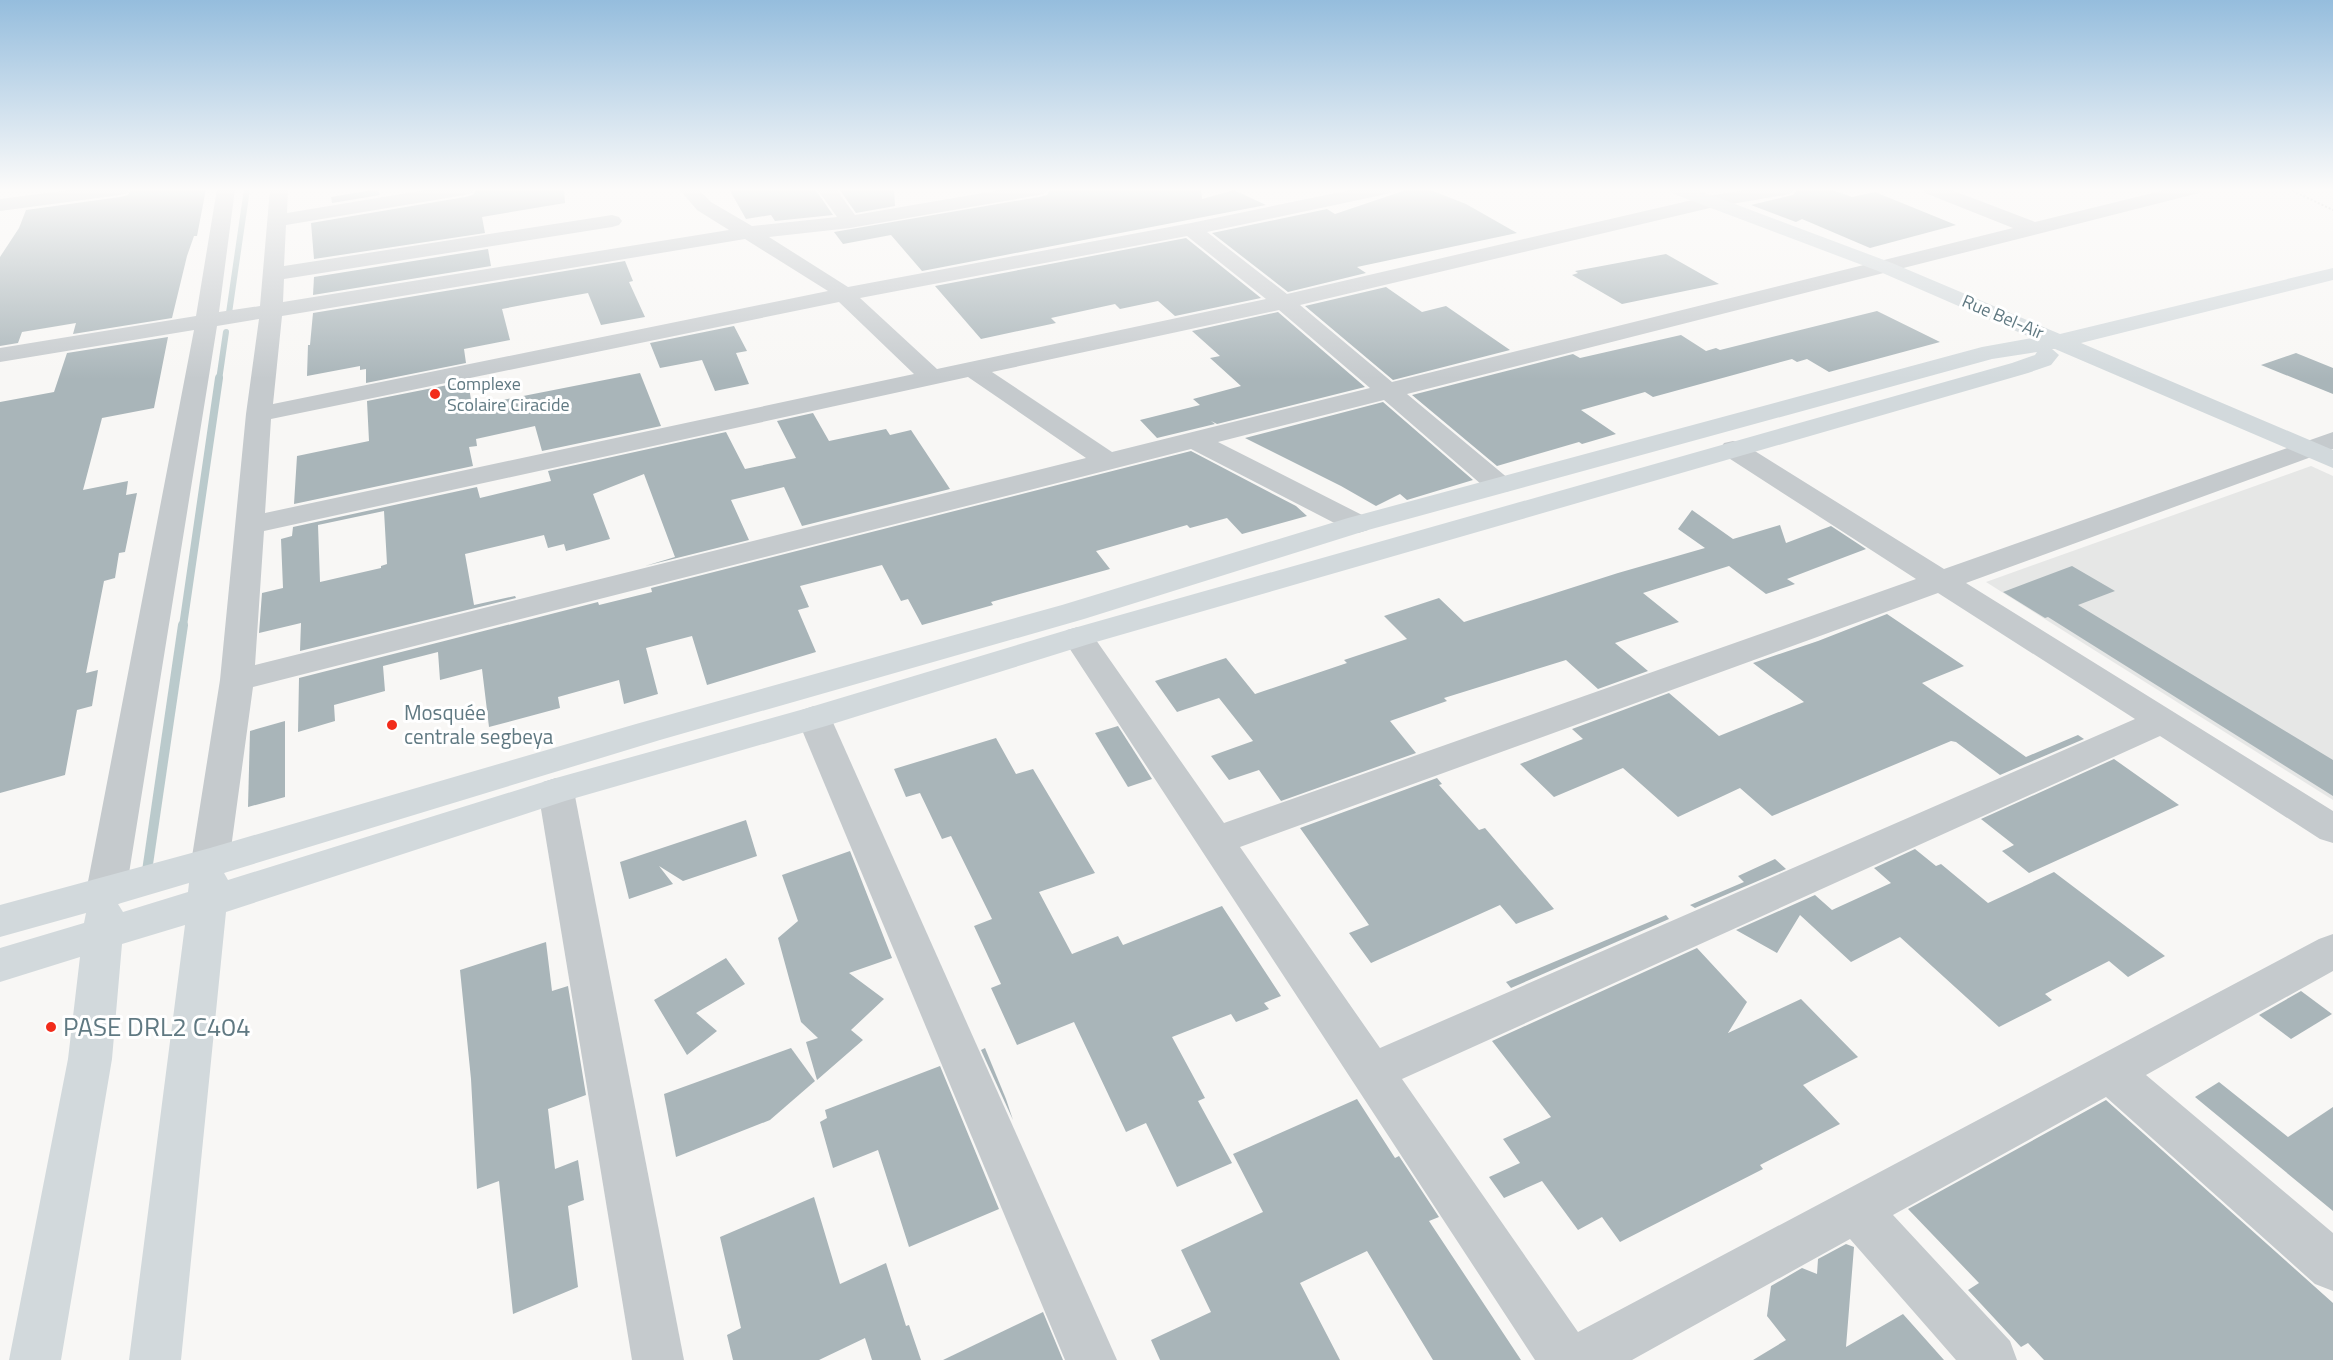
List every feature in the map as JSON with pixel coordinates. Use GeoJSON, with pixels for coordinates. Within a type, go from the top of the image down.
{"type":"FeatureCollection","features":[{"type":"Feature","properties":{"kind":"main road","name":"Rue Bel-Air"},"geometry":{"type":"LineString","coordinates":[[1847,252],[2324,450]]}},
{"type":"Feature","properties":{"kind":"main road"},"geometry":{"type":"LineString","coordinates":[[0,965],[104,933],[209,883],[648,732],[1073,612],[1358,524],[1499,485],[1990,352],[2060,341],[2333,274]]}},
{"type":"Feature","properties":{"kind":"main road"},"geometry":{"type":"LineString","coordinates":[[0,921],[106,892],[209,883],[556,791],[814,718],[1078,638],[1733,448],[2020,368],[2043,360],[2060,341]]}},
{"type":"Feature","properties":{"kind":"main road"},"geometry":{"type":"LineString","coordinates":[[155,1360],[209,883]]}},
{"type":"Feature","properties":{"kind":"main road"},"geometry":{"type":"LineString","coordinates":[[35,1360],[90,1059],[104,933],[106,892]]}},
{"type":"Feature","properties":{"kind":"street"},"geometry":{"type":"LineString","coordinates":[[106,892],[207,320],[217,252]]}},
{"type":"Feature","properties":{"kind":"street"},"geometry":{"type":"LineString","coordinates":[[209,883],[237,680],[259,414],[271,310],[274,252]]}},
{"type":"Feature","properties":{"kind":"street"},"geometry":{"type":"LineString","coordinates":[[272,274],[410,252]]}},
{"type":"Feature","properties":{"kind":"street"},"geometry":{"type":"LineString","coordinates":[[0,355],[626,252]]}},
{"type":"Feature","properties":{"kind":"street"},"geometry":{"type":"LineString","coordinates":[[779,252],[834,285],[931,377]]}},
{"type":"Feature","properties":{"kind":"street"},"geometry":{"type":"LineString","coordinates":[[259,414],[844,294],[1066,252]]}},
{"type":"Feature","properties":{"kind":"street"},"geometry":{"type":"LineString","coordinates":[[1221,252],[1283,302],[1499,485]]}},
{"type":"Feature","properties":{"kind":"street"},"geometry":{"type":"LineString","coordinates":[[250,525],[1283,302],[1494,252]]}},
{"type":"Feature","properties":{"kind":"street"},"geometry":{"type":"LineString","coordinates":[[237,680],[1939,252]]}},
{"type":"Feature","properties":{"kind":"street"},"geometry":{"type":"LineString","coordinates":[[970,368],[1108,461]]}},
{"type":"Feature","properties":{"kind":"street"},"geometry":{"type":"LineString","coordinates":[[1194,440],[1358,524]]}},
{"type":"Feature","properties":{"kind":"street"},"geometry":{"type":"LineString","coordinates":[[1733,448],[2333,829]]}},
{"type":"Feature","properties":{"kind":"street"},"geometry":{"type":"LineString","coordinates":[[1215,841],[1943,581],[2324,450]]}},
{"type":"Feature","properties":{"kind":"street"},"geometry":{"type":"LineString","coordinates":[[1078,638],[1566,1360]]}},
{"type":"Feature","properties":{"kind":"street"},"geometry":{"type":"LineString","coordinates":[[814,718],[1091,1360]]}},
{"type":"Feature","properties":{"kind":"street"},"geometry":{"type":"LineString","coordinates":[[1372,1072],[2162,721]]}},
{"type":"Feature","properties":{"kind":"street"},"geometry":{"type":"LineString","coordinates":[[556,791],[658,1360]]}},
{"type":"Feature","properties":{"kind":"street"},"geometry":{"type":"LineString","coordinates":[[1580,1360],[2110,1072],[2328,960]]}},
{"type":"Feature","properties":{"kind":"street"},"geometry":{"type":"LineString","coordinates":[[2110,1072],[2333,1266]]}},
{"type":"Feature","properties":{"kind":"street"},"geometry":{"type":"LineString","coordinates":[[1856,1210],[1991,1360]]}},
{"type":"Feature","properties":{"kind":"shaded area"},"geometry":{"type":"Polygon","coordinates":[[[2311,466],[2333,476],[2333,800],[1986,582],[2311,466]]]}},
{"type":"Feature","properties":{"kind":"building"},"geometry":{"type":"Polygon","coordinates":[[[3,252],[188,252],[172,318],[73,334],[76,323],[22,332],[18,343],[0,346],[0,257],[3,252]]]}},
{"type":"Feature","properties":{"kind":"building"},"geometry":{"type":"Polygon","coordinates":[[[313,252],[357,252],[314,259],[313,252]]]}},
{"type":"Feature","properties":{"kind":"building"},"geometry":{"type":"Polygon","coordinates":[[[466,252],[489,252],[491,266],[313,295],[314,277],[466,252]]]}},
{"type":"Feature","properties":{"kind":"building"},"geometry":{"type":"Polygon","coordinates":[[[906,252],[1019,252],[922,271],[906,252]]]}},
{"type":"Feature","properties":{"kind":"building"},"geometry":{"type":"Polygon","coordinates":[[[1110,252],[1204,252],[1261,298],[1175,316],[1158,301],[1120,309],[1115,304],[1051,318],[1056,323],[981,339],[935,286],[1110,252]]]}},
{"type":"Feature","properties":{"kind":"building"},"geometry":{"type":"Polygon","coordinates":[[[1237,252],[1425,252],[1357,267],[1366,273],[1288,292],[1237,252]]]}},
{"type":"Feature","properties":{"kind":"building"},"geometry":{"type":"Polygon","coordinates":[[[1666,254],[1719,284],[1622,304],[1572,275],[1578,273],[1575,271],[1666,254]]]}},
{"type":"Feature","properties":{"kind":"building"},"geometry":{"type":"Polygon","coordinates":[[[625,261],[633,281],[629,282],[645,317],[601,325],[588,293],[502,309],[510,340],[464,349],[466,363],[366,383],[366,369],[360,370],[360,366],[307,376],[308,345],[310,345],[313,313],[625,261]]]}},
{"type":"Feature","properties":{"kind":"building"},"geometry":{"type":"Polygon","coordinates":[[[1386,287],[1422,312],[1446,306],[1510,350],[1393,380],[1305,306],[1386,287]]]}},
{"type":"Feature","properties":{"kind":"building"},"geometry":{"type":"Polygon","coordinates":[[[1877,311],[1940,342],[1829,372],[1807,359],[1797,362],[1792,359],[1653,397],[1645,392],[1581,410],[1616,434],[1582,444],[1579,442],[1497,466],[1412,395],[1573,354],[1580,358],[1681,335],[1706,351],[1716,348],[1720,350],[1877,311]]]}},
{"type":"Feature","properties":{"kind":"building"},"geometry":{"type":"Polygon","coordinates":[[[1278,312],[1365,387],[1217,424],[1211,421],[1215,424],[1157,438],[1140,420],[1200,405],[1193,399],[1241,386],[1210,358],[1220,356],[1192,331],[1278,312]]]}},
{"type":"Feature","properties":{"kind":"building"},"geometry":{"type":"Polygon","coordinates":[[[734,326],[747,351],[736,353],[749,384],[715,391],[702,360],[660,368],[650,343],[734,326]]]}},
{"type":"Feature","properties":{"kind":"building"},"geometry":{"type":"Polygon","coordinates":[[[168,337],[154,408],[102,418],[83,490],[128,481],[126,495],[137,493],[125,552],[119,553],[115,578],[104,581],[86,673],[98,670],[92,706],[77,710],[65,775],[0,793],[0,402],[54,392],[67,353],[168,337]]]}},
{"type":"Feature","properties":{"kind":"building"},"geometry":{"type":"Polygon","coordinates":[[[2296,353],[2333,368],[2333,394],[2261,365],[2296,353]]]}},
{"type":"Feature","properties":{"kind":"building"},"geometry":{"type":"Polygon","coordinates":[[[640,373],[661,426],[542,451],[535,426],[476,439],[477,446],[469,447],[473,466],[294,504],[297,456],[369,441],[367,401],[468,381],[472,406],[640,373]]]}},
{"type":"Feature","properties":{"kind":"building"},"geometry":{"type":"Polygon","coordinates":[[[1383,402],[1473,480],[1407,500],[1400,494],[1376,506],[1245,438],[1383,402]]]}},
{"type":"Feature","properties":{"kind":"building"},"geometry":{"type":"Polygon","coordinates":[[[813,413],[829,441],[886,429],[890,435],[911,430],[950,489],[802,526],[784,487],[731,500],[749,540],[645,566],[675,557],[644,474],[593,494],[610,539],[566,551],[564,544],[548,548],[544,535],[465,554],[474,605],[515,596],[516,598],[300,651],[301,623],[259,633],[262,593],[283,588],[281,539],[292,536],[293,527],[477,487],[480,498],[551,481],[548,471],[726,432],[745,469],[796,458],[777,421],[813,413]],[[384,511],[318,525],[320,582],[381,568],[387,564],[384,511]]]}},
{"type":"Feature","properties":{"kind":"building"},"geometry":{"type":"Polygon","coordinates":[[[1191,451],[1296,506],[1307,516],[1242,534],[1227,518],[1190,528],[1187,525],[1096,551],[1110,569],[991,602],[993,605],[922,625],[908,599],[901,601],[882,565],[800,586],[809,607],[798,610],[816,652],[707,685],[692,636],[646,648],[658,694],[624,704],[619,680],[558,697],[560,708],[489,727],[482,669],[440,680],[438,652],[383,666],[385,691],[334,705],[335,721],[298,732],[299,678],[598,602],[599,605],[652,592],[651,588],[1191,451]]]}},
{"type":"Feature","properties":{"kind":"building"},"geometry":{"type":"Polygon","coordinates":[[[1692,510],[1733,539],[1780,525],[1786,543],[1831,526],[1866,549],[1787,579],[1795,584],[1766,594],[1729,566],[1643,593],[1679,622],[1615,643],[1648,671],[1598,689],[1566,660],[1444,698],[1447,701],[1390,721],[1416,753],[1281,801],[1259,770],[1229,780],[1211,756],[1253,741],[1219,698],[1177,712],[1155,681],[1226,658],[1255,694],[1347,663],[1344,660],[1407,639],[1384,616],[1439,598],[1464,622],[1705,548],[1678,529],[1692,510]]]}},
{"type":"Feature","properties":{"kind":"building"},"geometry":{"type":"Polygon","coordinates":[[[2072,566],[2115,591],[2078,605],[2333,760],[2333,796],[2048,617],[2045,618],[2003,592],[2072,566]]]}},
{"type":"Feature","properties":{"kind":"building"},"geometry":{"type":"Polygon","coordinates":[[[1887,614],[1964,666],[1922,683],[2026,757],[2078,735],[2084,739],[2000,775],[1956,742],[1951,741],[1772,816],[1740,788],[1678,817],[1623,768],[1554,797],[1520,764],[1583,739],[1572,729],[1669,693],[1719,736],[1804,702],[1753,663],[1887,614]]]}},
{"type":"Feature","properties":{"kind":"building"},"geometry":{"type":"Polygon","coordinates":[[[285,721],[285,797],[248,807],[250,731],[285,721]]]}},
{"type":"Feature","properties":{"kind":"building"},"geometry":{"type":"Polygon","coordinates":[[[1118,726],[1152,779],[1128,787],[1095,733],[1118,726]]]}},
{"type":"Feature","properties":{"kind":"building"},"geometry":{"type":"Polygon","coordinates":[[[996,738],[1016,774],[1033,769],[1095,873],[1039,892],[1072,954],[1118,936],[1123,945],[1222,906],[1281,996],[1264,1003],[1269,1009],[1236,1022],[1231,1014],[1172,1037],[1205,1098],[1198,1101],[1232,1163],[1177,1187],[1146,1123],[1126,1132],[1074,1022],[1017,1045],[991,988],[1001,984],[974,926],[992,919],[951,836],[942,839],[920,793],[906,797],[894,769],[996,738]]]}},
{"type":"Feature","properties":{"kind":"building"},"geometry":{"type":"Polygon","coordinates":[[[2114,759],[2179,805],[2029,873],[2002,851],[2014,845],[1981,819],[2114,759]]]}},
{"type":"Feature","properties":{"kind":"building"},"geometry":{"type":"Polygon","coordinates":[[[1437,778],[1442,784],[1439,785],[1479,830],[1485,828],[1554,909],[1516,924],[1500,905],[1371,963],[1349,933],[1369,925],[1300,828],[1437,778]]]}},
{"type":"Feature","properties":{"kind":"building"},"geometry":{"type":"Polygon","coordinates":[[[746,820],[757,856],[683,881],[659,866],[673,884],[629,899],[620,862],[746,820]]]}},
{"type":"Feature","properties":{"kind":"building"},"geometry":{"type":"Polygon","coordinates":[[[1915,849],[1936,866],[1941,864],[1988,903],[2054,872],[2165,956],[2128,977],[2109,961],[2045,994],[2052,1000],[1999,1027],[1900,937],[1851,962],[1800,915],[1777,953],[1736,930],[1815,895],[1832,910],[1891,883],[1874,868],[1915,849]]]}},
{"type":"Feature","properties":{"kind":"building"},"geometry":{"type":"Polygon","coordinates":[[[850,851],[892,958],[849,973],[884,999],[851,1030],[863,1040],[817,1080],[806,1042],[818,1038],[801,1022],[778,938],[798,921],[782,875],[850,851]]]}},
{"type":"Feature","properties":{"kind":"building"},"geometry":{"type":"Polygon","coordinates":[[[1775,859],[1786,869],[1695,908],[1690,905],[1744,882],[1738,876],[1775,859]]]}},
{"type":"Feature","properties":{"kind":"building"},"geometry":{"type":"Polygon","coordinates":[[[1666,915],[1669,919],[1511,988],[1506,982],[1666,915]]]}},
{"type":"Feature","properties":{"kind":"building"},"geometry":{"type":"Polygon","coordinates":[[[546,942],[552,991],[568,986],[586,1095],[548,1109],[555,1169],[578,1160],[584,1200],[568,1206],[578,1287],[513,1314],[499,1181],[477,1189],[471,1079],[460,970],[546,942]]]}},
{"type":"Feature","properties":{"kind":"building"},"geometry":{"type":"Polygon","coordinates":[[[1697,948],[1747,1002],[1728,1033],[1801,999],[1858,1057],[1803,1085],[1840,1124],[1760,1165],[1763,1169],[1620,1242],[1602,1217],[1578,1230],[1542,1181],[1504,1198],[1489,1177],[1520,1163],[1503,1139],[1551,1117],[1492,1041],[1697,948]]]}},
{"type":"Feature","properties":{"kind":"building"},"geometry":{"type":"Polygon","coordinates":[[[726,958],[745,984],[696,1013],[717,1031],[687,1055],[654,1000],[726,958]]]}},
{"type":"Feature","properties":{"kind":"building"},"geometry":{"type":"Polygon","coordinates":[[[2301,991],[2332,1014],[2291,1039],[2259,1015],[2301,991]]]}},
{"type":"Feature","properties":{"kind":"building"},"geometry":{"type":"Polygon","coordinates":[[[791,1048],[815,1081],[770,1120],[676,1157],[664,1094],[791,1048]]]}},
{"type":"Feature","properties":{"kind":"building"},"geometry":{"type":"Polygon","coordinates":[[[985,1048],[1006,1099],[1013,1120],[981,1050],[985,1048]]]}},
{"type":"Feature","properties":{"kind":"building"},"geometry":{"type":"Polygon","coordinates":[[[940,1066],[999,1209],[909,1247],[878,1150],[833,1168],[820,1122],[827,1118],[825,1110],[940,1066]]]}},
{"type":"Feature","properties":{"kind":"building"},"geometry":{"type":"Polygon","coordinates":[[[2219,1082],[2288,1137],[2333,1107],[2333,1211],[2195,1097],[2219,1082]]]}},
{"type":"Feature","properties":{"kind":"building"},"geometry":{"type":"Polygon","coordinates":[[[1357,1099],[1395,1158],[1399,1156],[1439,1217],[1429,1221],[1521,1360],[1433,1360],[1367,1251],[1300,1283],[1340,1360],[1160,1360],[1151,1340],[1211,1312],[1181,1250],[1263,1212],[1233,1154],[1357,1099]]]}},
{"type":"Feature","properties":{"kind":"building"},"geometry":{"type":"Polygon","coordinates":[[[2106,1100],[2333,1303],[2333,1360],[2044,1360],[2028,1343],[2021,1347],[1968,1290],[1979,1283],[1908,1209],[2106,1100]]]}},
{"type":"Feature","properties":{"kind":"building"},"geometry":{"type":"Polygon","coordinates":[[[814,1197],[840,1284],[886,1263],[906,1326],[909,1325],[921,1360],[872,1360],[865,1338],[819,1360],[733,1360],[727,1335],[741,1328],[720,1237],[814,1197]]]}},
{"type":"Feature","properties":{"kind":"building"},"geometry":{"type":"Polygon","coordinates":[[[1846,1244],[1854,1247],[1846,1347],[1903,1314],[1944,1360],[1753,1360],[1786,1340],[1767,1316],[1771,1286],[1802,1268],[1817,1274],[1818,1259],[1846,1244]]]}},
{"type":"Feature","properties":{"kind":"building"},"geometry":{"type":"Polygon","coordinates":[[[1043,1312],[1063,1360],[943,1360],[1043,1312]]]}},
{"type":"Feature","properties":{"kind":"waterway"},"geometry":{"type":"LineString","coordinates":[[229,313],[238,252]]}},
{"type":"Feature","properties":{"kind":"waterway"},"geometry":{"type":"LineString","coordinates":[[219,380],[226,332]]}},
{"type":"Feature","properties":{"kind":"waterway"},"geometry":{"type":"LineString","coordinates":[[183,626],[219,378]]}},
{"type":"Feature","properties":{"kind":"waterway"},"geometry":{"type":"LineString","coordinates":[[147,871],[183,625]]}},
{"type":"Feature","properties":{"kind":"place","name":"Complexe Scolaire Ciracide"},"geometry":{"type":"Point","coordinates":[435,394]}},
{"type":"Feature","properties":{"kind":"place","name":"Mosquée centrale segbeya"},"geometry":{"type":"Point","coordinates":[392,725]}},
{"type":"Feature","properties":{"kind":"place","name":"PASE DRL2 C404"},"geometry":{"type":"Point","coordinates":[51,1027]}}]}
